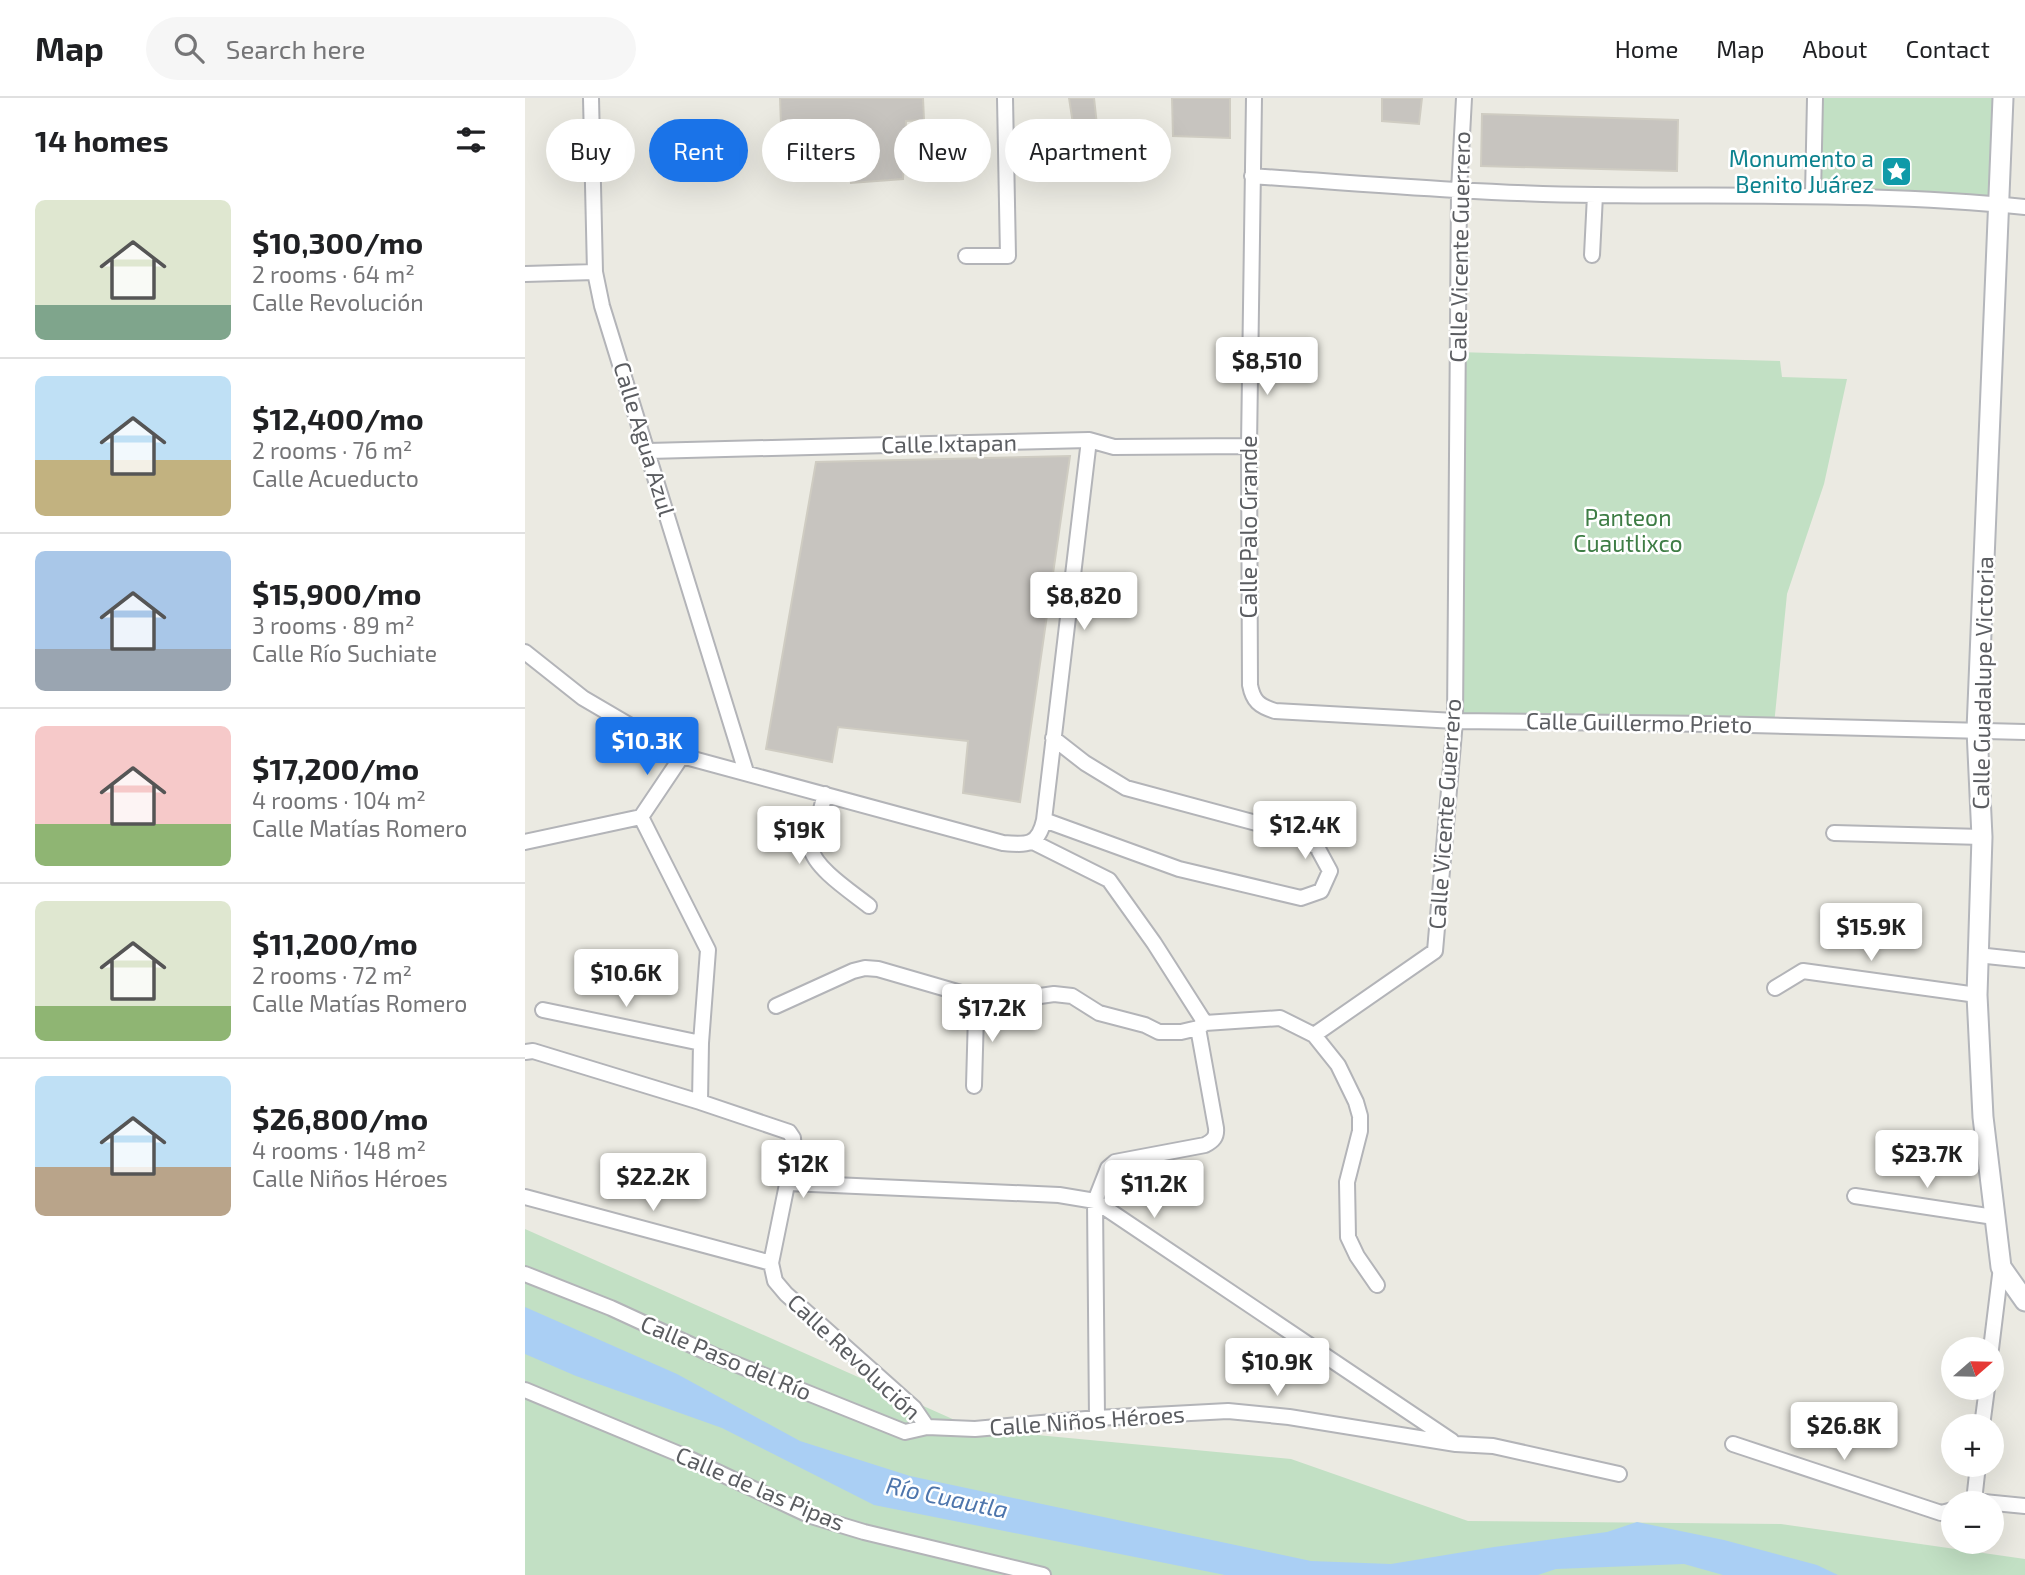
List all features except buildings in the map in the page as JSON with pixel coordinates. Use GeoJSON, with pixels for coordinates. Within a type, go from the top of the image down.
{"type":"FeatureCollection","features":[{"type":"Feature","properties":{"kind":"street","name":"Calle Agua Azul"},"geometry":{"type":"LineString","coordinates":[[591,98],[595,272],[602,306],[746,772]]}},
{"type":"Feature","properties":{"kind":"street"},"geometry":{"type":"LineString","coordinates":[[966,256],[1008,256],[1005,98]]}},
{"type":"Feature","properties":{"kind":"street","name":"Calle Palo Grande"},"geometry":{"type":"LineString","coordinates":[[1254,98],[1249,446],[1250,685],[1256,702]]}},
{"type":"Feature","properties":{"kind":"street","name":"Calle Vicente Guerrero"},"geometry":{"type":"LineString","coordinates":[[1314,1035],[1435,951],[1455,721],[1459,191],[1464,98]]}},
{"type":"Feature","properties":{"kind":"street"},"geometry":{"type":"LineString","coordinates":[[1813,195],[1815,98]]}},
{"type":"Feature","properties":{"kind":"street","name":"Calle Guadalupe Victoria"},"geometry":{"type":"LineString","coordinates":[[1992,1337],[2001,1267],[1983,1117],[1977,995],[1982,836],[1977,730],[2003,98]]}},
{"type":"Feature","properties":{"kind":"street"},"geometry":{"type":"LineString","coordinates":[[1252,176],[1459,191],[1595,195],[1813,195],[2025,207]]}},
{"type":"Feature","properties":{"kind":"street"},"geometry":{"type":"LineString","coordinates":[[1592,255],[1595,195]]}},
{"type":"Feature","properties":{"kind":"street"},"geometry":{"type":"LineString","coordinates":[[525,274],[595,272]]}},
{"type":"Feature","properties":{"kind":"street"},"geometry":{"type":"LineString","coordinates":[[528,657],[583,698],[682,756],[1003,843],[1020,845],[1033,842],[1041,832],[1044,820],[1089,440]]}},
{"type":"Feature","properties":{"kind":"street","name":"Calle Ixtapan"},"geometry":{"type":"LineString","coordinates":[[648,451],[1089,440],[1114,447],[1249,446]]}},
{"type":"Feature","properties":{"kind":"street","name":"Calle Guillermo Prieto"},"geometry":{"type":"LineString","coordinates":[[1256,702],[1275,711],[1455,721],[2025,732]]}},
{"type":"Feature","properties":{"kind":"street"},"geometry":{"type":"LineString","coordinates":[[1044,820],[1179,869],[1301,898],[1321,891],[1330,871],[1317,847],[1286,831],[1126,788],[1085,763],[1053,738]]}},
{"type":"Feature","properties":{"kind":"street"},"geometry":{"type":"LineString","coordinates":[[525,842],[641,817],[682,756]]}},
{"type":"Feature","properties":{"kind":"street"},"geometry":{"type":"LineString","coordinates":[[825,794],[811,848],[812,855],[821,866],[869,906]]}},
{"type":"Feature","properties":{"kind":"street"},"geometry":{"type":"LineString","coordinates":[[641,817],[708,950],[701,1043],[700,1102]]}},
{"type":"Feature","properties":{"kind":"street"},"geometry":{"type":"LineString","coordinates":[[1834,833],[1982,836]]}},
{"type":"Feature","properties":{"kind":"street"},"geometry":{"type":"LineString","coordinates":[[1033,842],[1109,880],[1154,943],[1202,1026],[1216,1128],[1214,1139],[1205,1145],[1115,1162],[1108,1168],[1095,1201],[1097,1418]]}},
{"type":"Feature","properties":{"kind":"street"},"geometry":{"type":"LineString","coordinates":[[1977,955],[2025,960]]}},
{"type":"Feature","properties":{"kind":"street"},"geometry":{"type":"LineString","coordinates":[[776,1006],[865,968],[878,969],[991,1000],[1054,994],[1072,996],[1099,1013],[1160,1032],[1181,1032],[1202,1026],[1280,1017],[1314,1035],[1338,1065],[1356,1102],[1360,1131],[1347,1182],[1348,1237],[1357,1256],[1377,1285]]}},
{"type":"Feature","properties":{"kind":"street"},"geometry":{"type":"LineString","coordinates":[[1775,988],[1804,971],[1977,995]]}},
{"type":"Feature","properties":{"kind":"street"},"geometry":{"type":"LineString","coordinates":[[974,1086],[975,1014],[978,998]]}},
{"type":"Feature","properties":{"kind":"street"},"geometry":{"type":"LineString","coordinates":[[543,1010],[701,1043]]}},
{"type":"Feature","properties":{"kind":"street"},"geometry":{"type":"LineString","coordinates":[[525,1197],[771,1263],[795,1143],[789,1132],[700,1102],[529,1052]]}},
{"type":"Feature","properties":{"kind":"street"},"geometry":{"type":"LineString","coordinates":[[789,1182],[1059,1195],[1095,1201],[1456,1444]]}},
{"type":"Feature","properties":{"kind":"street"},"geometry":{"type":"LineString","coordinates":[[1855,1196],[1994,1217]]}},
{"type":"Feature","properties":{"kind":"street","name":"Calle Revolución"},"geometry":{"type":"LineString","coordinates":[[771,1263],[775,1281],[786,1294],[914,1408],[927,1427]]}},
{"type":"Feature","properties":{"kind":"street","name":"Calle Guadalupe Victoria"},"geometry":{"type":"LineString","coordinates":[[2001,1267],[2025,1300]]}},
{"type":"Feature","properties":{"kind":"street","name":"Calle Paso del Río"},"geometry":{"type":"LineString","coordinates":[[525,1274],[611,1308],[713,1355],[905,1433],[927,1427]]}},
{"type":"Feature","properties":{"kind":"street","name":"Calle de las Pipas"},"geometry":{"type":"LineString","coordinates":[[525,1390],[679,1454],[811,1516],[864,1532],[1043,1575]]}},
{"type":"Feature","properties":{"kind":"street","name":"Calle Niños Héroes"},"geometry":{"type":"LineString","coordinates":[[927,1427],[975,1429],[1228,1410],[1456,1444],[1493,1446],[1619,1474]]}},
{"type":"Feature","properties":{"kind":"street"},"geometry":{"type":"LineString","coordinates":[[1733,1444],[1941,1513]]}},
{"type":"Feature","properties":{"kind":"street"},"geometry":{"type":"LineString","coordinates":[[2004,1504],[2025,1506]]}},
{"type":"Feature","properties":{"kind":"green space"},"geometry":{"type":"Polygon","coordinates":[[[1815,98],[2003,98],[1998,204],[1813,195],[1815,98]]]}},
{"type":"Feature","properties":{"kind":"green space","name":"Panteon Cuautlixco"},"geometry":{"type":"Polygon","coordinates":[[[1457,352],[1780,361],[1782,377],[1847,379],[1824,484],[1787,594],[1774,725],[1455,721],[1457,352]]]}},
{"type":"Feature","properties":{"kind":"green space"},"geometry":{"type":"Polygon","coordinates":[[[525,1229],[975,1429],[1291,1459],[1468,1521],[1781,1524],[1941,1547],[1941,1554],[1990,1554],[2025,1559],[2025,1575],[525,1575],[525,1229]]]}},
{"type":"Feature","properties":{"kind":"water","name":"Río Cuautla"},"geometry":{"type":"Polygon","coordinates":[[[525,1307],[677,1374],[800,1441],[910,1476],[1311,1561],[1391,1564],[1607,1532],[1637,1522],[1724,1540],[1817,1565],[1838,1575],[1723,1575],[1684,1564],[1556,1569],[1538,1575],[1225,1575],[874,1505],[722,1428],[576,1376],[525,1354],[525,1307]]]}},
{"type":"Feature","properties":{"kind":"place","name":"Monumento a Benito Juárez"},"geometry":{"type":"Point","coordinates":[1897,172]}}]}
